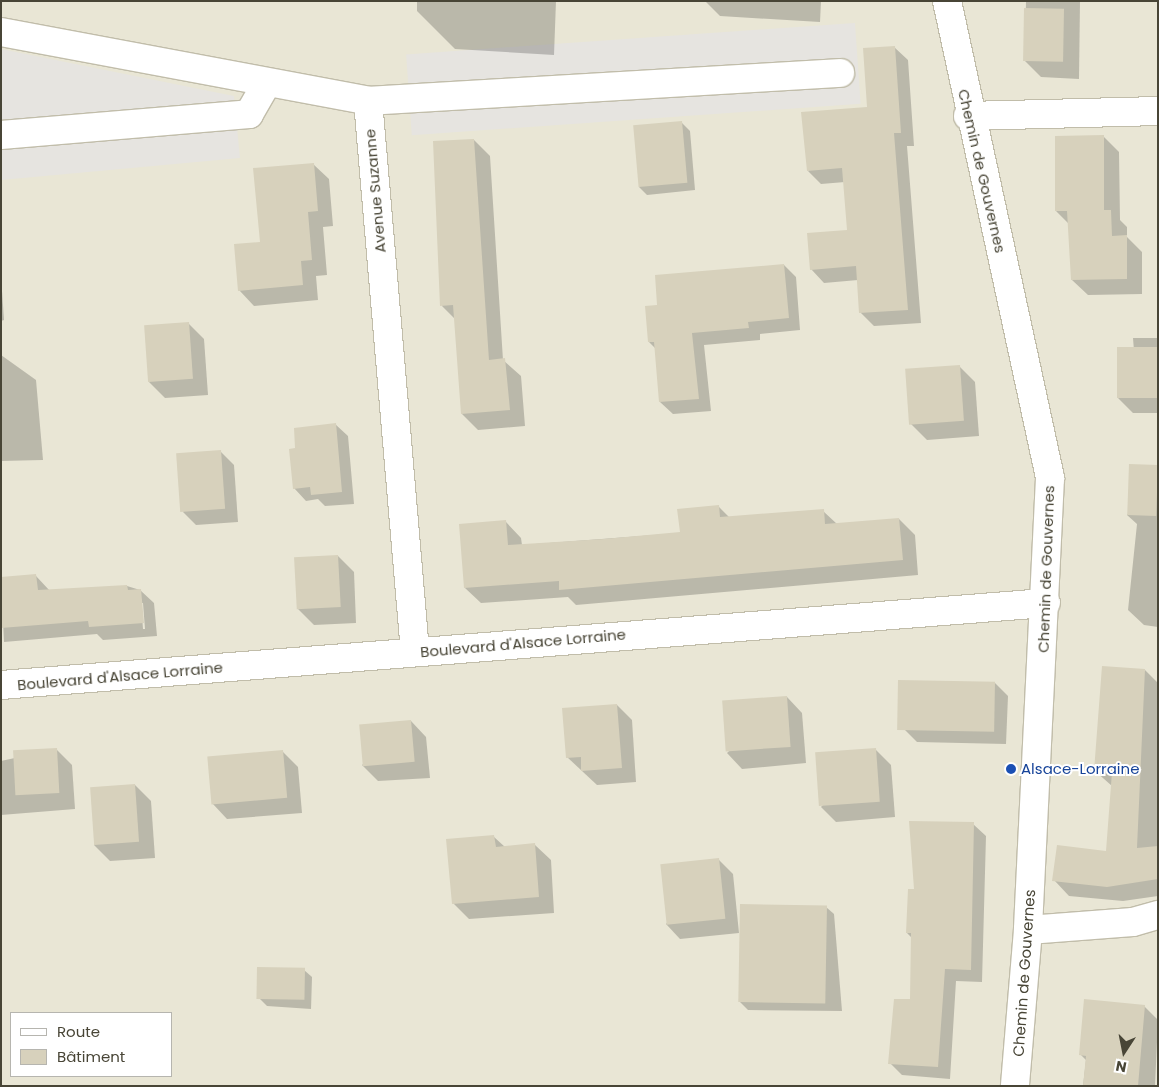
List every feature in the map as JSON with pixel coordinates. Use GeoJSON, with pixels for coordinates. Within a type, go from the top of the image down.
{"type":"FeatureCollection","features":[{"type":"Feature","properties":{"kind":"street","name":"Chemin de Gouvernes"},"geometry":{"type":"LineString","coordinates":[[947,1],[968,116],[1050,478],[1046,602],[1028,930],[1015,1086]]}},
{"type":"Feature","properties":{"kind":"street"},"geometry":{"type":"LineString","coordinates":[[1,32],[266,85],[368,101],[840,73]]}},
{"type":"Feature","properties":{"kind":"street"},"geometry":{"type":"LineString","coordinates":[[1,135],[249,114],[266,85]]}},
{"type":"Feature","properties":{"kind":"street","name":"Avenue Suzanne"},"geometry":{"type":"LineString","coordinates":[[368,101],[415,652]]}},
{"type":"Feature","properties":{"kind":"street"},"geometry":{"type":"LineString","coordinates":[[968,116],[1158,111]]}},
{"type":"Feature","properties":{"kind":"street","name":"Boulevard d'Alsace Lorraine"},"geometry":{"type":"LineString","coordinates":[[1,685],[1046,602]]}},
{"type":"Feature","properties":{"kind":"street"},"geometry":{"type":"LineString","coordinates":[[1028,930],[1133,922],[1158,916]]}},
{"type":"Feature","properties":{"kind":"shaded area"},"geometry":{"type":"Polygon","coordinates":[[[1,1],[1158,1],[1158,1086],[1,1086],[1,1]]]}},
{"type":"Feature","properties":{"kind":"shaded area"},"geometry":{"type":"Polygon","coordinates":[[[855,23],[861,104],[412,135],[406,54],[855,23]]]}},
{"type":"Feature","properties":{"kind":"shaded area"},"geometry":{"type":"Polygon","coordinates":[[[1,49],[234,96],[240,158],[1,180],[1,49]]]}},
{"type":"Feature","properties":{"kind":"building"},"geometry":{"type":"Polygon","coordinates":[[[1024,8],[1064,9],[1063,62],[1023,61],[1024,8]]]}},
{"type":"Feature","properties":{"kind":"building"},"geometry":{"type":"Polygon","coordinates":[[[895,46],[901,133],[894,133],[908,310],[859,313],[856,266],[810,270],[807,233],[847,230],[842,168],[807,171],[801,112],[867,107],[863,48],[895,46]]]}},
{"type":"Feature","properties":{"kind":"building"},"geometry":{"type":"Polygon","coordinates":[[[682,121],[687,183],[639,187],[633,125],[682,121]]]}},
{"type":"Feature","properties":{"kind":"building"},"geometry":{"type":"Polygon","coordinates":[[[1104,135],[1104,210],[1111,210],[1112,236],[1127,235],[1127,279],[1071,280],[1067,211],[1055,211],[1055,136],[1104,135]]]}},
{"type":"Feature","properties":{"kind":"building"},"geometry":{"type":"Polygon","coordinates":[[[474,139],[489,360],[505,358],[510,410],[461,414],[453,305],[440,306],[433,141],[474,139]]]}},
{"type":"Feature","properties":{"kind":"building"},"geometry":{"type":"Polygon","coordinates":[[[314,163],[318,211],[308,212],[312,260],[301,261],[303,285],[238,291],[234,244],[260,242],[253,168],[314,163]]]}},
{"type":"Feature","properties":{"kind":"building"},"geometry":{"type":"Polygon","coordinates":[[[784,264],[789,318],[748,322],[749,328],[692,333],[699,399],[659,402],[654,342],[648,342],[645,306],[657,305],[655,275],[784,264]]]}},
{"type":"Feature","properties":{"kind":"building"},"geometry":{"type":"Polygon","coordinates":[[[189,322],[193,379],[148,382],[144,325],[189,322]]]}},
{"type":"Feature","properties":{"kind":"building"},"geometry":{"type":"Polygon","coordinates":[[[1117,347],[1158,347],[1158,398],[1117,398],[1117,347]]]}},
{"type":"Feature","properties":{"kind":"building"},"geometry":{"type":"Polygon","coordinates":[[[960,365],[964,421],[909,425],[905,369],[960,365]]]}},
{"type":"Feature","properties":{"kind":"building"},"geometry":{"type":"Polygon","coordinates":[[[336,423],[342,492],[311,495],[310,487],[293,489],[289,449],[295,448],[294,428],[336,423]]]}},
{"type":"Feature","properties":{"kind":"building"},"geometry":{"type":"Polygon","coordinates":[[[221,450],[225,509],[180,512],[176,453],[221,450]]]}},
{"type":"Feature","properties":{"kind":"building"},"geometry":{"type":"Polygon","coordinates":[[[1129,464],[1158,465],[1156,516],[1127,515],[1129,464]]]}},
{"type":"Feature","properties":{"kind":"building"},"geometry":{"type":"Polygon","coordinates":[[[719,505],[720,517],[824,509],[825,524],[899,518],[903,560],[559,590],[559,581],[464,588],[459,524],[506,520],[508,545],[604,539],[680,532],[677,509],[719,505]]]}},
{"type":"Feature","properties":{"kind":"building"},"geometry":{"type":"Polygon","coordinates":[[[338,555],[341,607],[297,609],[294,557],[338,555]]]}},
{"type":"Feature","properties":{"kind":"building"},"geometry":{"type":"Polygon","coordinates":[[[36,574],[38,590],[127,585],[128,590],[141,589],[144,623],[89,627],[88,621],[1,628],[1,577],[36,574]]]}},
{"type":"Feature","properties":{"kind":"building"},"geometry":{"type":"Polygon","coordinates":[[[1102,666],[1145,669],[1137,848],[1158,846],[1158,879],[1107,887],[1052,881],[1057,845],[1106,851],[1112,772],[1094,771],[1102,666]]]}},
{"type":"Feature","properties":{"kind":"building"},"geometry":{"type":"Polygon","coordinates":[[[898,680],[995,682],[994,732],[897,730],[898,680]]]}},
{"type":"Feature","properties":{"kind":"building"},"geometry":{"type":"Polygon","coordinates":[[[787,696],[791,747],[726,751],[722,701],[787,696]]]}},
{"type":"Feature","properties":{"kind":"building"},"geometry":{"type":"Polygon","coordinates":[[[617,704],[622,768],[581,771],[581,757],[566,758],[562,708],[617,704]]]}},
{"type":"Feature","properties":{"kind":"building"},"geometry":{"type":"Polygon","coordinates":[[[411,720],[415,762],[363,766],[359,725],[411,720]]]}},
{"type":"Feature","properties":{"kind":"building"},"geometry":{"type":"Polygon","coordinates":[[[57,748],[59,793],[15,795],[13,750],[57,748]]]}},
{"type":"Feature","properties":{"kind":"building"},"geometry":{"type":"Polygon","coordinates":[[[876,748],[880,802],[819,806],[815,752],[876,748]]]}},
{"type":"Feature","properties":{"kind":"building"},"geometry":{"type":"Polygon","coordinates":[[[283,750],[287,798],[211,804],[207,757],[283,750]]]}},
{"type":"Feature","properties":{"kind":"building"},"geometry":{"type":"Polygon","coordinates":[[[135,784],[139,842],[94,845],[90,787],[135,784]]]}},
{"type":"Feature","properties":{"kind":"building"},"geometry":{"type":"Polygon","coordinates":[[[909,821],[974,822],[971,970],[945,969],[938,1067],[888,1064],[894,999],[910,999],[911,933],[906,933],[908,889],[914,889],[909,821]]]}},
{"type":"Feature","properties":{"kind":"building"},"geometry":{"type":"Polygon","coordinates":[[[494,835],[496,847],[535,843],[539,897],[452,904],[446,839],[494,835]]]}},
{"type":"Feature","properties":{"kind":"building"},"geometry":{"type":"Polygon","coordinates":[[[719,858],[725,919],[667,925],[660,864],[719,858]]]}},
{"type":"Feature","properties":{"kind":"building"},"geometry":{"type":"Polygon","coordinates":[[[740,904],[827,906],[825,1004],[738,1002],[740,904]]]}},
{"type":"Feature","properties":{"kind":"building"},"geometry":{"type":"Polygon","coordinates":[[[257,967],[305,968],[304,1000],[256,999],[257,967]]]}},
{"type":"Feature","properties":{"kind":"building"},"geometry":{"type":"Polygon","coordinates":[[[1084,999],[1145,1005],[1138,1086],[1083,1086],[1086,1056],[1079,1055],[1084,999]]]}},
{"type":"Feature","properties":{"kind":"place","name":"Alsace-Lorraine"},"geometry":{"type":"Point","coordinates":[1011,769]}}]}
